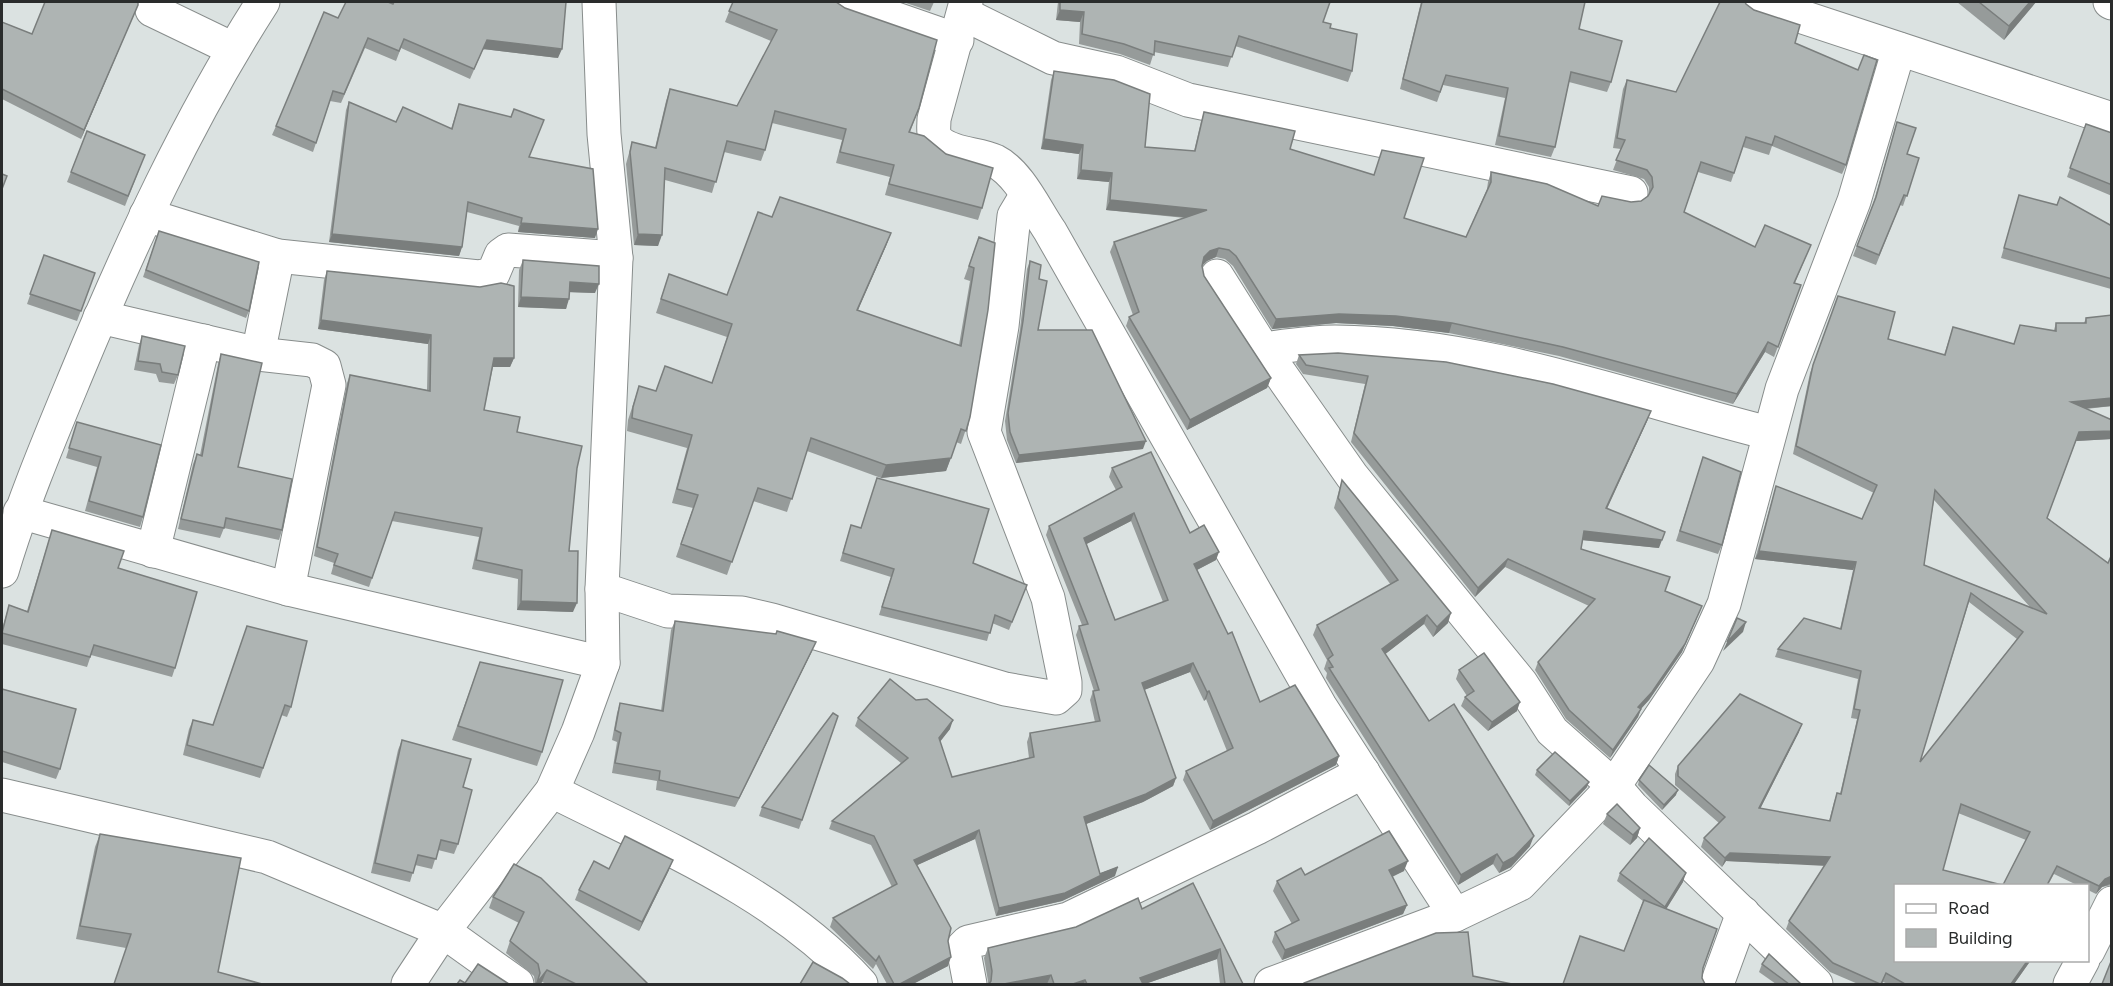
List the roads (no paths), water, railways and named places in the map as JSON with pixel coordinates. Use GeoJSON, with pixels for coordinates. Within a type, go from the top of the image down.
{"type":"FeatureCollection","features":[{"type":"Feature","properties":{"kind":"street"},"geometry":{"type":"LineString","coordinates":[[156,2],[152,10],[232,49]]}},
{"type":"Feature","properties":{"kind":"street"},"geometry":{"type":"LineString","coordinates":[[2,571],[20,512],[100,317],[146,215],[232,49],[263,2]]}},
{"type":"Feature","properties":{"kind":"street"},"geometry":{"type":"LineString","coordinates":[[408,984],[443,931],[552,791],[578,732],[603,663],[602,589],[616,258],[604,134],[599,2]]}},
{"type":"Feature","properties":{"kind":"street"},"geometry":{"type":"LineString","coordinates":[[847,2],[962,18],[1053,58],[1116,72],[1188,100],[1631,193]]}},
{"type":"Feature","properties":{"kind":"street"},"geometry":{"type":"LineString","coordinates":[[1757,2],[2112,119]]}},
{"type":"Feature","properties":{"kind":"street"},"geometry":{"type":"LineString","coordinates":[[962,18],[934,119],[933,133],[936,140],[948,147],[996,162],[1014,178],[1062,251],[1320,706],[1455,915]]}},
{"type":"Feature","properties":{"kind":"street"},"geometry":{"type":"LineString","coordinates":[[1270,984],[1455,915],[1520,884],[1614,786],[1698,660],[1724,604],[1751,511],[1782,389],[1854,201],[1899,50]]}},
{"type":"Feature","properties":{"kind":"street"},"geometry":{"type":"LineString","coordinates":[[602,589],[668,611],[742,614],[772,620],[1005,689],[1048,698],[1061,695],[1065,690],[1065,682],[1048,598],[984,432],[1002,326],[1014,216],[1026,196]]}},
{"type":"Feature","properties":{"kind":"street"},"geometry":{"type":"LineString","coordinates":[[146,215],[278,256],[479,277],[493,274],[501,255],[508,250],[616,258]]}},
{"type":"Feature","properties":{"kind":"street"},"geometry":{"type":"LineString","coordinates":[[258,354],[278,256]]}},
{"type":"Feature","properties":{"kind":"street"},"geometry":{"type":"LineString","coordinates":[[1217,276],[1263,349],[1352,477],[1521,683],[1552,731],[1614,786],[1632,807],[1816,984]]}},
{"type":"Feature","properties":{"kind":"street"},"geometry":{"type":"LineString","coordinates":[[100,317],[258,354],[312,360],[324,366],[329,386],[288,589]]}},
{"type":"Feature","properties":{"kind":"street"},"geometry":{"type":"LineString","coordinates":[[153,551],[204,341]]}},
{"type":"Feature","properties":{"kind":"street"},"geometry":{"type":"LineString","coordinates":[[1263,349],[1341,342],[1488,359],[1590,382],[1769,433]]}},
{"type":"Feature","properties":{"kind":"street"},"geometry":{"type":"LineString","coordinates":[[20,512],[288,589],[603,663]]}},
{"type":"Feature","properties":{"kind":"street"},"geometry":{"type":"LineString","coordinates":[[970,984],[963,947],[968,942],[1068,919],[1257,828],[1363,772]]}},
{"type":"Feature","properties":{"kind":"street"},"geometry":{"type":"LineString","coordinates":[[552,791],[744,888],[791,920],[835,955],[861,984]]}},
{"type":"Feature","properties":{"kind":"street"},"geometry":{"type":"LineString","coordinates":[[2,795],[267,857],[443,931],[517,984]]}},
{"type":"Feature","properties":{"kind":"street"},"geometry":{"type":"LineString","coordinates":[[2089,949],[2112,903]]}},
{"type":"Feature","properties":{"kind":"street"},"geometry":{"type":"LineString","coordinates":[[1717,984],[1743,913]]}},
{"type":"Feature","properties":{"kind":"street"},"geometry":{"type":"LineString","coordinates":[[2070,984],[2082,962]]}}]}
